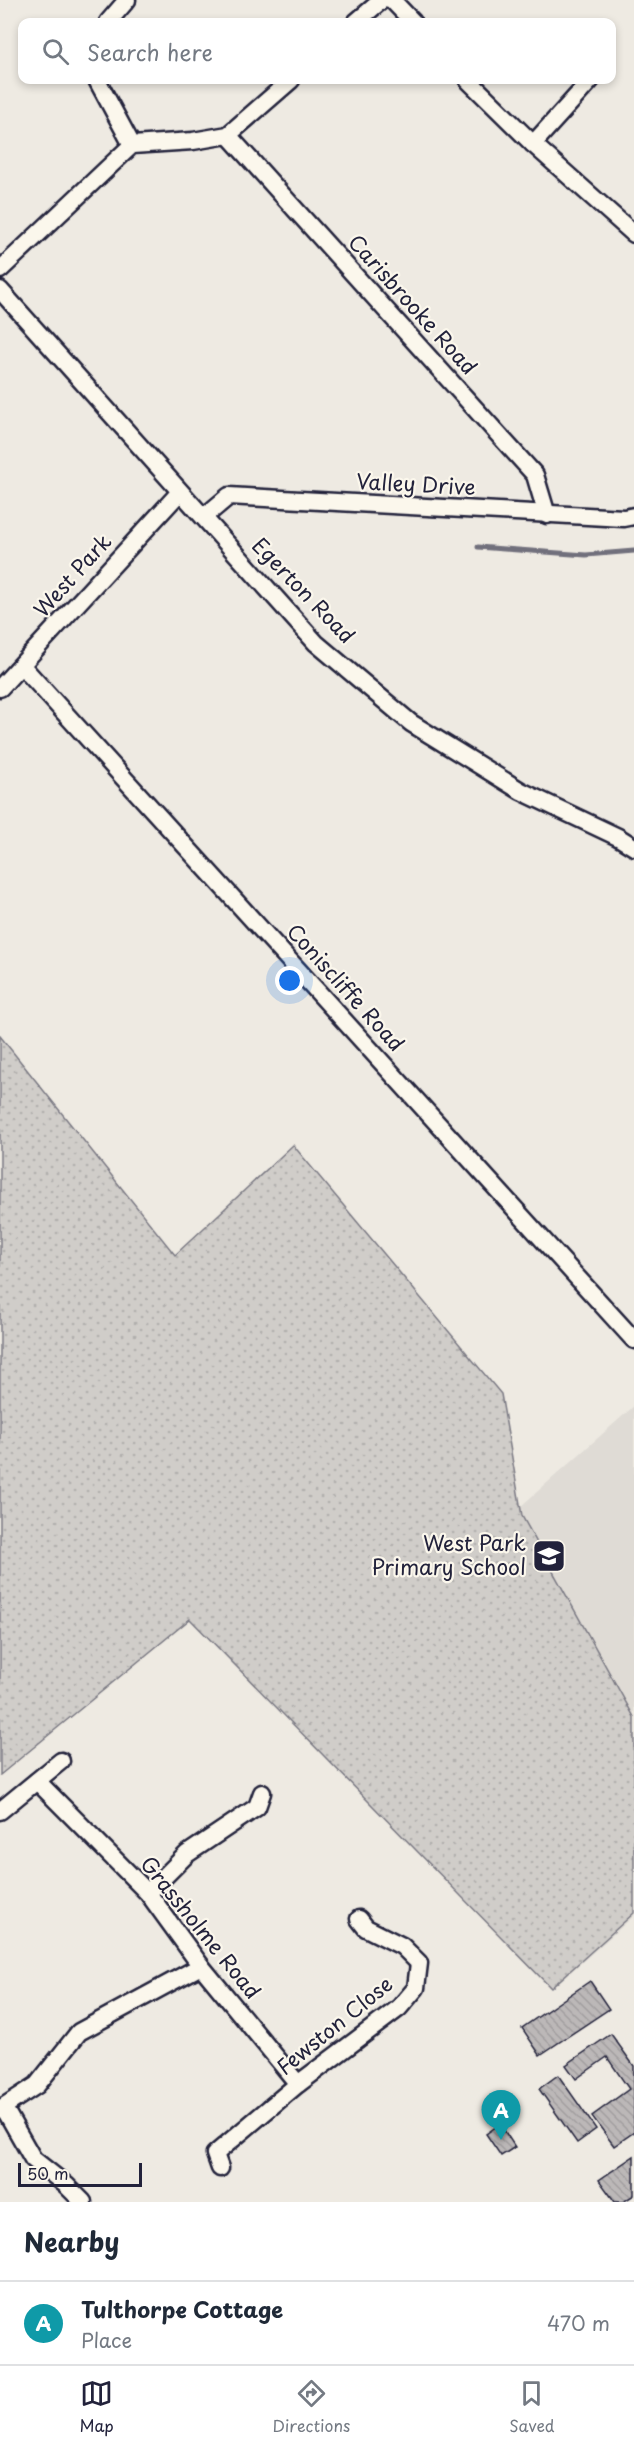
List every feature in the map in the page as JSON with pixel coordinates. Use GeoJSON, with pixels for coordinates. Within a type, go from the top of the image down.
{"type":"FeatureCollection","features":[{"type":"Feature","properties":{"kind":"street"},"geometry":{"type":"LineString","coordinates":[[111,18],[127,0]]}},
{"type":"Feature","properties":{"kind":"street"},"geometry":{"type":"LineString","coordinates":[[361,18],[382,0]]}},
{"type":"Feature","properties":{"kind":"street"},"geometry":{"type":"LineString","coordinates":[[392,0],[409,18]]}},
{"type":"Feature","properties":{"kind":"street"},"geometry":{"type":"LineString","coordinates":[[99,84],[132,145]]}},
{"type":"Feature","properties":{"kind":"street"},"geometry":{"type":"LineString","coordinates":[[0,270],[132,145],[193,141],[228,135],[286,84]]}},
{"type":"Feature","properties":{"kind":"street"},"geometry":{"type":"LineString","coordinates":[[472,84],[533,144],[634,234]]}},
{"type":"Feature","properties":{"kind":"street"},"geometry":{"type":"LineString","coordinates":[[533,144],[587,84]]}},
{"type":"Feature","properties":{"kind":"street","name":"Carisbrooke Road"},"geometry":{"type":"LineString","coordinates":[[228,135],[535,476],[547,514]]}},
{"type":"Feature","properties":{"kind":"street","name":"Egerton Road"},"geometry":{"type":"LineString","coordinates":[[0,290],[179,493],[204,517],[316,642],[411,723],[521,791],[618,837],[634,847]]}},
{"type":"Feature","properties":{"kind":"street","name":"West Park"},"geometry":{"type":"LineString","coordinates":[[0,688],[179,493]]}},
{"type":"Feature","properties":{"kind":"street","name":"Valley Drive"},"geometry":{"type":"LineString","coordinates":[[204,517],[229,496],[624,518],[634,516]]}},
{"type":"Feature","properties":{"kind":"street","name":"Coniscliffe Road"},"geometry":{"type":"LineString","coordinates":[[22,666],[634,1340]]}},
{"type":"Feature","properties":{"kind":"street"},"geometry":{"type":"LineString","coordinates":[[0,1811],[61,1761]]}},
{"type":"Feature","properties":{"kind":"street","name":"Grassholme Road"},"geometry":{"type":"LineString","coordinates":[[37,1781],[148,1893],[201,1966],[298,2084]]}},
{"type":"Feature","properties":{"kind":"street"},"geometry":{"type":"LineString","coordinates":[[148,1893],[187,1854],[257,1807],[262,1793]]}},
{"type":"Feature","properties":{"kind":"street","name":"Fewston Close"},"geometry":{"type":"LineString","coordinates":[[220,2168],[215,2154],[298,2084],[399,2008],[416,1988],[419,1963],[402,1946],[366,1928],[359,1918]]}},
{"type":"Feature","properties":{"kind":"street"},"geometry":{"type":"LineString","coordinates":[[83,2202],[66,2185],[47,2173],[33,2159],[2,2109],[37,2085],[79,2031],[201,1966]]}},
{"type":"Feature","properties":{"kind":"shaded area"},"geometry":{"type":"Polygon","coordinates":[[[0,1036],[175,1255],[293,1145],[501,1394],[522,1516],[634,1717],[634,1913],[551,1988],[190,1619],[0,1775],[0,1036]]]}},
{"type":"Feature","properties":{"kind":"shaded area","name":"West Park Primary School"},"geometry":{"type":"Polygon","coordinates":[[[634,1406],[634,1916],[556,1985],[294,1707],[634,1406]]]}},
{"type":"Feature","properties":{"kind":"building"},"geometry":{"type":"Polygon","coordinates":[[[590,1981],[609,2009],[540,2055],[522,2028],[590,1981]]]}},
{"type":"Feature","properties":{"kind":"building"},"geometry":{"type":"Polygon","coordinates":[[[611,2034],[634,2066],[634,2132],[614,2146],[592,2116],[629,2089],[607,2057],[576,2079],[566,2065],[611,2034]]]}},
{"type":"Feature","properties":{"kind":"building"},"geometry":{"type":"Polygon","coordinates":[[[558,2075],[596,2129],[577,2143],[539,2089],[558,2075]]]}},
{"type":"Feature","properties":{"kind":"building"},"geometry":{"type":"Polygon","coordinates":[[[501,2101],[508,2108],[496,2119],[490,2112],[501,2101]]]}},
{"type":"Feature","properties":{"kind":"building"},"geometry":{"type":"Polygon","coordinates":[[[500,2124],[515,2147],[501,2156],[486,2134],[500,2124]]]}},
{"type":"Feature","properties":{"kind":"building"},"geometry":{"type":"Polygon","coordinates":[[[634,2156],[634,2195],[623,2202],[615,2202],[599,2180],[634,2156]]]}},
{"type":"Feature","properties":{"kind":"waterway"},"geometry":{"type":"LineString","coordinates":[[478,547],[586,555],[634,551]]}},
{"type":"Feature","properties":{"kind":"place","name":"West Park Primary School"},"geometry":{"type":"Point","coordinates":[549,1556]}},
{"type":"Feature","properties":{"kind":"place","name":"Tulthorpe Cottage"},"geometry":{"type":"Point","coordinates":[501,2140]}}]}
